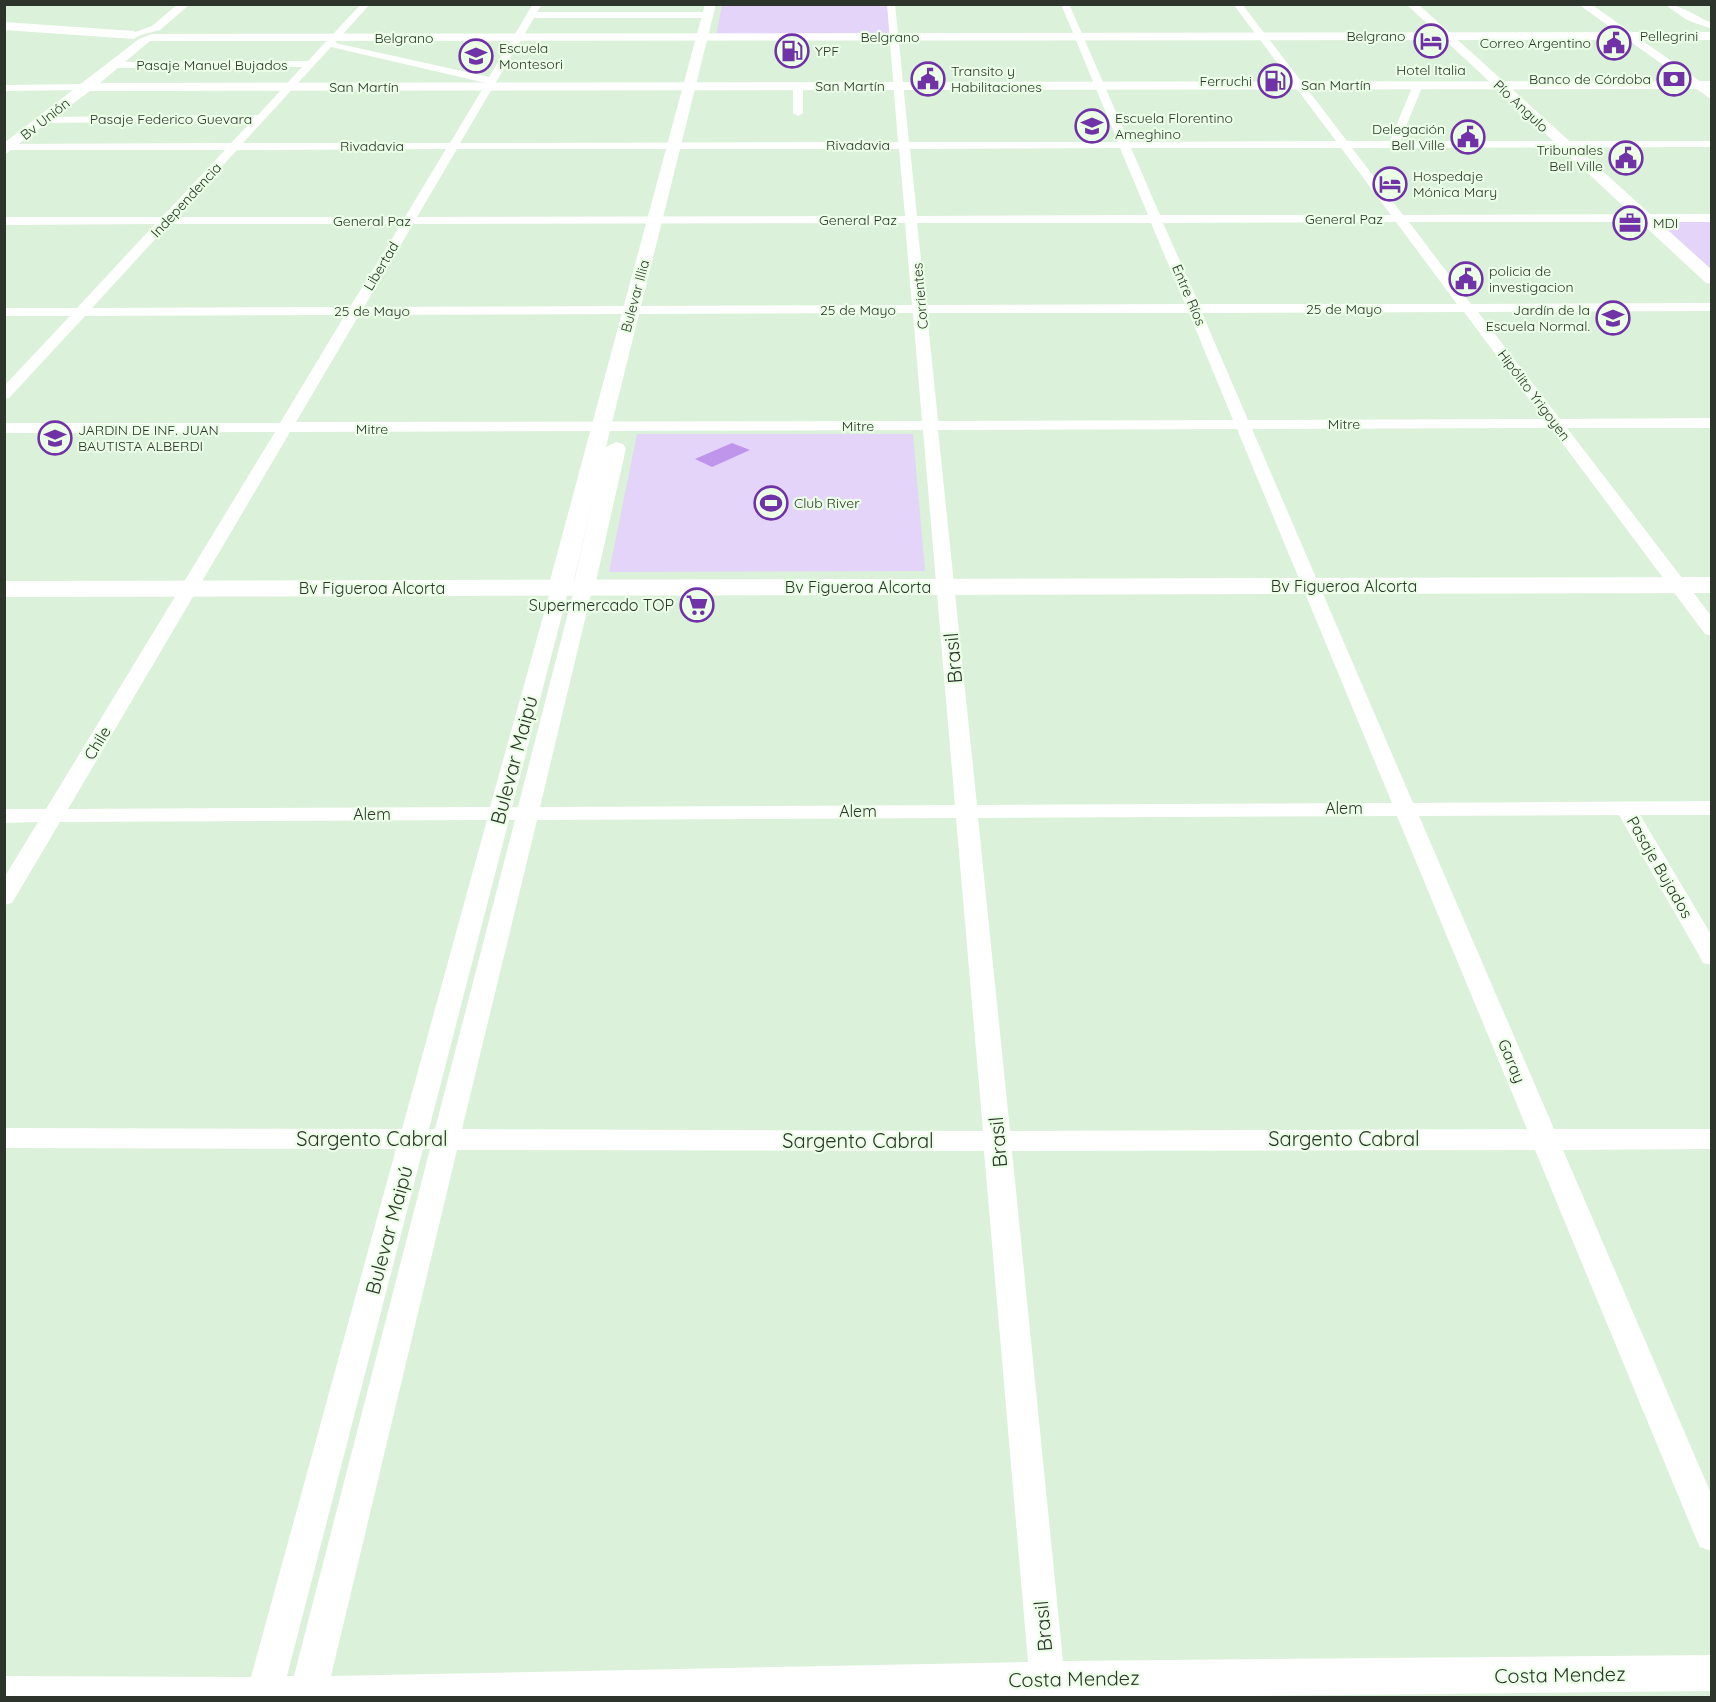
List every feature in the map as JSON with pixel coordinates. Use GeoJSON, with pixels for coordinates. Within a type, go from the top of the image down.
{"type":"FeatureCollection","features":[{"type":"Feature","properties":{"kind":"main road","name":"Belgrano"},"geometry":{"type":"LineString","coordinates":[[4,26],[57,30],[135,41],[707,37],[1627,36]]}},
{"type":"Feature","properties":{"kind":"main road","name":"Pellegrini"},"geometry":{"type":"LineString","coordinates":[[1627,36],[1712,36]]}},
{"type":"Feature","properties":{"kind":"main road","name":"Bv Unión"},"geometry":{"type":"LineString","coordinates":[[6,148],[113,65],[135,41]]}},
{"type":"Feature","properties":{"kind":"main road","name":"San Martín"},"geometry":{"type":"LineString","coordinates":[[85,87],[290,87],[490,83],[695,86],[1499,86],[1689,80],[1712,85]]}},
{"type":"Feature","properties":{"kind":"main road","name":"Bv Figueroa Alcorta"},"geometry":{"type":"LineString","coordinates":[[4,589],[1712,585]]}},
{"type":"Feature","properties":{"kind":"street"},"geometry":{"type":"LineString","coordinates":[[135,41],[156,28],[185,4]]}},
{"type":"Feature","properties":{"kind":"street"},"geometry":{"type":"LineString","coordinates":[[135,41],[166,28],[195,4]]}},
{"type":"Feature","properties":{"kind":"street","name":"Independencia"},"geometry":{"type":"LineString","coordinates":[[4,395],[366,4]]}},
{"type":"Feature","properties":{"kind":"street","name":"Corrientes"},"geometry":{"type":"LineString","coordinates":[[891,4],[947,587]]}},
{"type":"Feature","properties":{"kind":"street","name":"Entre Ríos"},"geometry":{"type":"LineString","coordinates":[[1065,4],[1311,586]]}},
{"type":"Feature","properties":{"kind":"street","name":"Hipólito Yrigoyen"},"geometry":{"type":"LineString","coordinates":[[1237,4],[1712,630]]}},
{"type":"Feature","properties":{"kind":"street","name":"Pío Angulo"},"geometry":{"type":"LineString","coordinates":[[1411,4],[1643,219],[1712,279]]}},
{"type":"Feature","properties":{"kind":"street"},"geometry":{"type":"LineString","coordinates":[[1583,4],[1712,96]]}},
{"type":"Feature","properties":{"kind":"street"},"geometry":{"type":"LineString","coordinates":[[1668,4],[1690,18],[1712,26]]}},
{"type":"Feature","properties":{"kind":"street"},"geometry":{"type":"LineString","coordinates":[[534,10],[713,8]]}},
{"type":"Feature","properties":{"kind":"street","name":"Bulevar Illia"},"geometry":{"type":"LineString","coordinates":[[572,587],[602,428],[640,311],[713,8]]}},
{"type":"Feature","properties":{"kind":"street","name":"Libertad"},"geometry":{"type":"LineString","coordinates":[[189,589],[534,10]]}},
{"type":"Feature","properties":{"kind":"street"},"geometry":{"type":"LineString","coordinates":[[332,41],[490,83]]}},
{"type":"Feature","properties":{"kind":"street","name":"Pasaje Manuel Bujados"},"geometry":{"type":"LineString","coordinates":[[113,65],[311,64]]}},
{"type":"Feature","properties":{"kind":"street"},"geometry":{"type":"LineString","coordinates":[[1689,80],[1712,71]]}},
{"type":"Feature","properties":{"kind":"street"},"geometry":{"type":"LineString","coordinates":[[1394,144],[1418,85]]}},
{"type":"Feature","properties":{"kind":"street"},"geometry":{"type":"LineString","coordinates":[[798,86],[798,113]]}},
{"type":"Feature","properties":{"kind":"street","name":"San Martín"},"geometry":{"type":"LineString","coordinates":[[4,88],[85,87]]}},
{"type":"Feature","properties":{"kind":"street","name":"Pasaje Federico Guevara"},"geometry":{"type":"LineString","coordinates":[[44,120],[262,118]]}},
{"type":"Feature","properties":{"kind":"street","name":"Rivadavia"},"geometry":{"type":"LineString","coordinates":[[6,148],[1712,144]]}},
{"type":"Feature","properties":{"kind":"street","name":"General Paz"},"geometry":{"type":"LineString","coordinates":[[4,221],[1712,219]]}},
{"type":"Feature","properties":{"kind":"street","name":"25 de Mayo"},"geometry":{"type":"LineString","coordinates":[[4,312],[1712,307]]}},
{"type":"Feature","properties":{"kind":"street","name":"Bulevar Illia"},"geometry":{"type":"LineString","coordinates":[[634,369],[640,311]]}},
{"type":"Feature","properties":{"kind":"street"},"geometry":{"type":"LineString","coordinates":[[4,371],[26,371]]}},
{"type":"Feature","properties":{"kind":"street"},"geometry":{"type":"LineString","coordinates":[[572,587],[621,428],[626,404]]}},
{"type":"Feature","properties":{"kind":"street","name":"Mitre"},"geometry":{"type":"LineString","coordinates":[[4,428],[284,429],[1712,423]]}},
{"type":"Feature","properties":{"kind":"street","name":"Garay"},"geometry":{"type":"LineString","coordinates":[[1311,586],[1712,1536]]}},
{"type":"Feature","properties":{"kind":"street","name":"Bulevar Maipú"},"geometry":{"type":"LineString","coordinates":[[263,1696],[500,813],[572,587]]}},
{"type":"Feature","properties":{"kind":"street","name":"Bulevar Maipú"},"geometry":{"type":"LineString","coordinates":[[307,1695],[527,813],[572,587]]}},
{"type":"Feature","properties":{"kind":"street","name":"Brasil"},"geometry":{"type":"LineString","coordinates":[[947,587],[1048,1688]]}},
{"type":"Feature","properties":{"kind":"street","name":"Chile"},"geometry":{"type":"LineString","coordinates":[[4,898],[189,589]]}},
{"type":"Feature","properties":{"kind":"street","name":"Alem"},"geometry":{"type":"LineString","coordinates":[[4,816],[1712,808]]}},
{"type":"Feature","properties":{"kind":"street","name":"Pasaje Bujados"},"geometry":{"type":"LineString","coordinates":[[1626,809],[1712,957]]}},
{"type":"Feature","properties":{"kind":"street","name":"Sargento Cabral"},"geometry":{"type":"LineString","coordinates":[[4,1138],[998,1141],[1712,1139]]}},
{"type":"Feature","properties":{"kind":"street","name":"Costa Mendez"},"geometry":{"type":"LineString","coordinates":[[4,1694],[263,1696],[1048,1688],[1712,1673]]}},
{"type":"Feature","properties":{"kind":"shaded area"},"geometry":{"type":"Polygon","coordinates":[[[722,5],[889,5],[891,35],[716,36],[722,5]]]}},
{"type":"Feature","properties":{"kind":"shaded area"},"geometry":{"type":"Polygon","coordinates":[[[1711,221],[1711,270],[1657,222],[1711,221]]]}},
{"type":"Feature","properties":{"kind":"shaded area","name":"Club River"},"geometry":{"type":"Polygon","coordinates":[[[637,434],[913,434],[925,571],[609,572],[637,434]]]}},
{"type":"Feature","properties":{"kind":"shaded area"},"geometry":{"type":"Polygon","coordinates":[[[732,443],[750,450],[712,467],[695,459],[732,443]]]}},
{"type":"Feature","properties":{"kind":"place","name":"Hotel Italia"},"geometry":{"type":"Point","coordinates":[1431,41]}},
{"type":"Feature","properties":{"kind":"place","name":"Correo Argentino"},"geometry":{"type":"Point","coordinates":[1614,43]}},
{"type":"Feature","properties":{"kind":"place","name":"YPF"},"geometry":{"type":"Point","coordinates":[792,51]}},
{"type":"Feature","properties":{"kind":"place","name":"Escuela Montesori"},"geometry":{"type":"Point","coordinates":[476,56]}},
{"type":"Feature","properties":{"kind":"place","name":"Transito y Habilitaciones"},"geometry":{"type":"Point","coordinates":[928,79]}},
{"type":"Feature","properties":{"kind":"place","name":"Banco de Córdoba"},"geometry":{"type":"Point","coordinates":[1674,79]}},
{"type":"Feature","properties":{"kind":"place","name":"Ferruchi"},"geometry":{"type":"Point","coordinates":[1275,81]}},
{"type":"Feature","properties":{"kind":"place","name":"Escuela Florentino Ameghino"},"geometry":{"type":"Point","coordinates":[1092,126]}},
{"type":"Feature","properties":{"kind":"place","name":"Delegación Bell Ville"},"geometry":{"type":"Point","coordinates":[1468,137]}},
{"type":"Feature","properties":{"kind":"place","name":"Tribunales Bell Ville"},"geometry":{"type":"Point","coordinates":[1626,158]}},
{"type":"Feature","properties":{"kind":"place","name":"Hospedaje Mónica Mary"},"geometry":{"type":"Point","coordinates":[1390,184]}},
{"type":"Feature","properties":{"kind":"place","name":"MDI"},"geometry":{"type":"Point","coordinates":[1630,223]}},
{"type":"Feature","properties":{"kind":"place","name":"policia de investigacion"},"geometry":{"type":"Point","coordinates":[1466,279]}},
{"type":"Feature","properties":{"kind":"place","name":"Jardín de la Escuela Normal."},"geometry":{"type":"Point","coordinates":[1613,318]}},
{"type":"Feature","properties":{"kind":"place","name":"JARDIN DE INF. JUAN BAUTISTA ALBERDI"},"geometry":{"type":"Point","coordinates":[55,438]}},
{"type":"Feature","properties":{"kind":"place","name":"Club River"},"geometry":{"type":"Point","coordinates":[771,503]}},
{"type":"Feature","properties":{"kind":"place","name":"Supermercado TOP"},"geometry":{"type":"Point","coordinates":[697,605]}}]}
